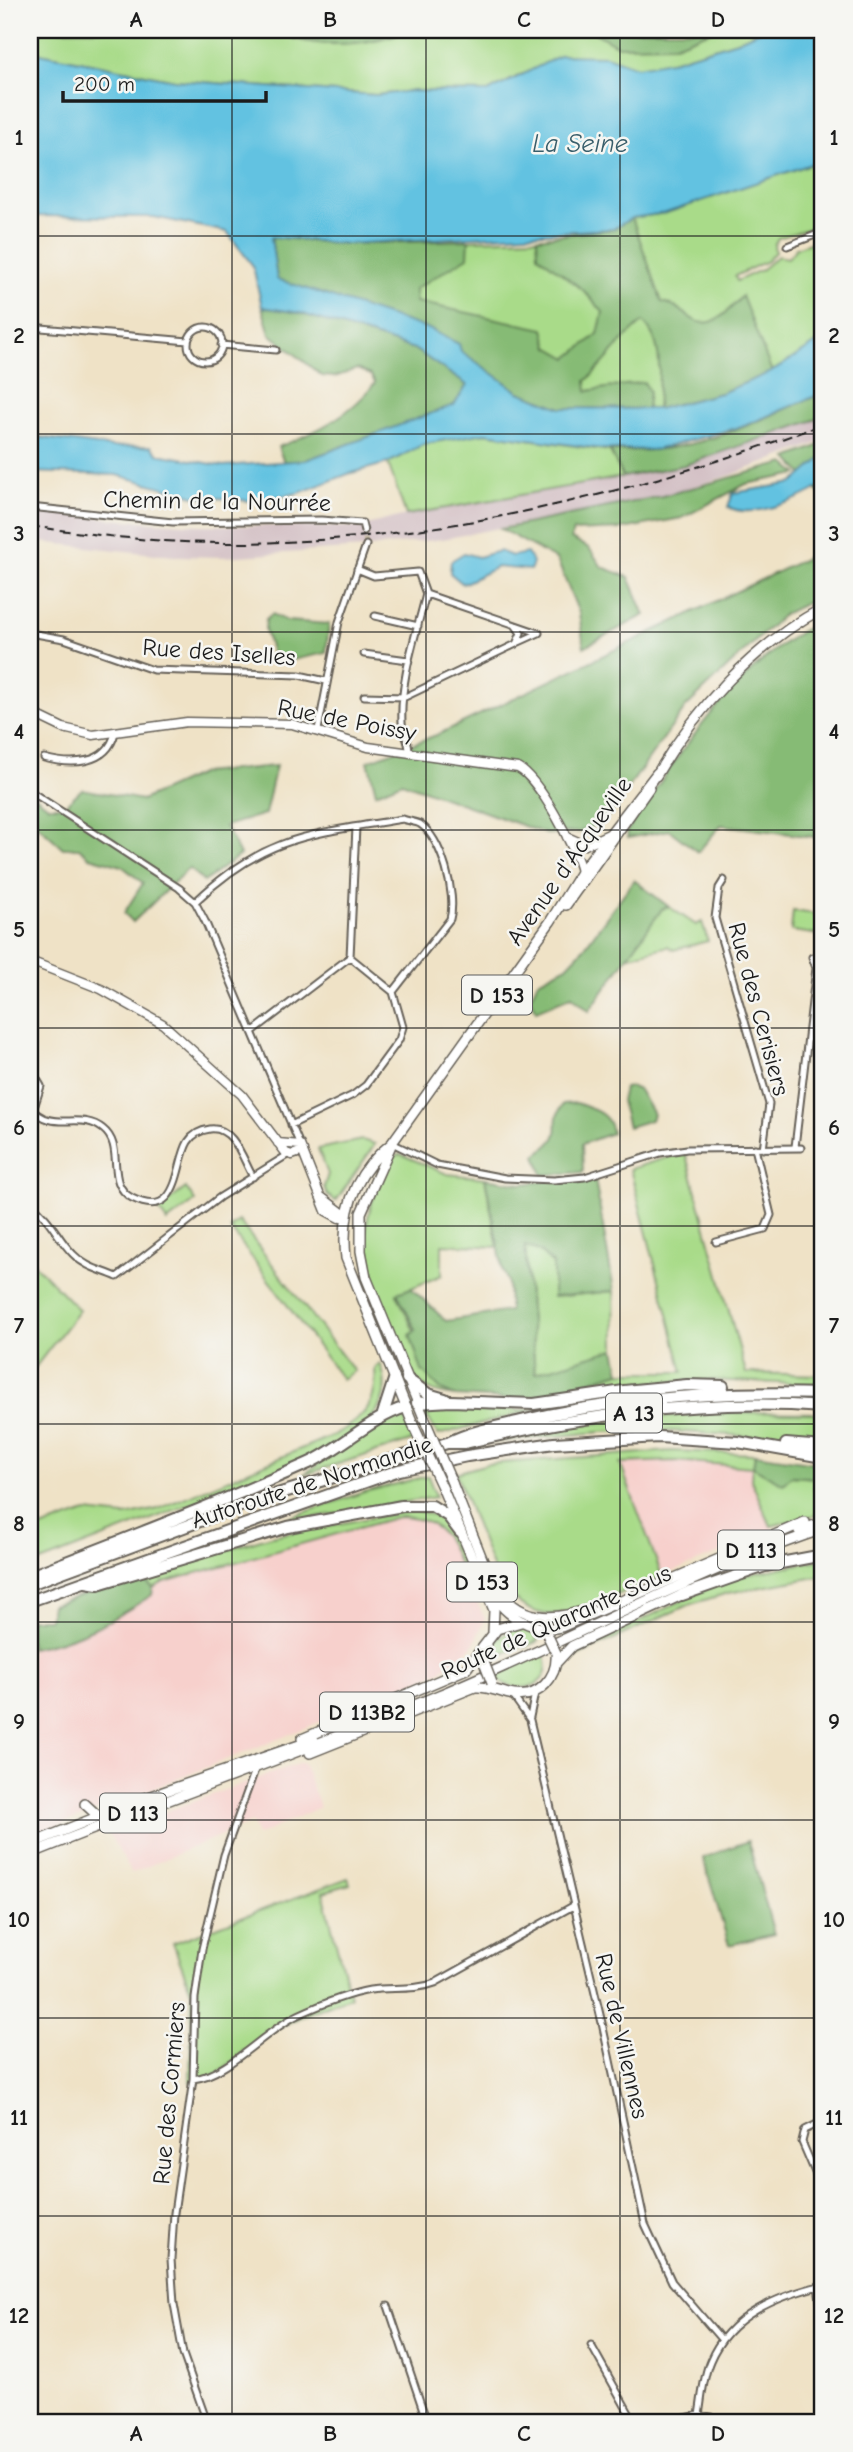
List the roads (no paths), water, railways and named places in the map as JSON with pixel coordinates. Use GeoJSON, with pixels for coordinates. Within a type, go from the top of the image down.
{"type":"FeatureCollection","features":[{"type":"Feature","properties":{"kind":"highway"},"geometry":{"type":"LineString","coordinates":[[407,1379],[428,1394],[451,1401]]}},
{"type":"Feature","properties":{"kind":"highway"},"geometry":{"type":"LineString","coordinates":[[383,1414],[394,1380]]}},
{"type":"Feature","properties":{"kind":"highway"},"geometry":{"type":"LineString","coordinates":[[417,1404],[451,1401],[534,1404],[687,1385],[727,1387],[743,1391]]}},
{"type":"Feature","properties":{"kind":"highway"},"geometry":{"type":"LineString","coordinates":[[447,1443],[463,1436],[605,1404],[743,1391],[823,1394]]}},
{"type":"Feature","properties":{"kind":"highway","name":"Autoroute de Normandie"},"geometry":{"type":"LineString","coordinates":[[30,1584],[254,1501],[447,1443],[622,1414],[730,1406],[823,1407]]}},
{"type":"Feature","properties":{"kind":"highway"},"geometry":{"type":"LineString","coordinates":[[30,1576],[310,1462],[365,1429],[383,1414],[405,1407]]}},
{"type":"Feature","properties":{"kind":"highway","name":"Autoroute de Normandie"},"geometry":{"type":"LineString","coordinates":[[30,1601],[386,1475],[439,1461],[510,1448],[606,1438],[659,1437],[738,1442],[823,1457]]}},
{"type":"Feature","properties":{"kind":"highway"},"geometry":{"type":"LineString","coordinates":[[738,1442],[823,1447]]}},
{"type":"Feature","properties":{"kind":"highway"},"geometry":{"type":"LineString","coordinates":[[83,1582],[98,1584],[288,1527],[412,1505],[442,1511],[460,1532]]}},
{"type":"Feature","properties":{"kind":"highway"},"geometry":{"type":"LineString","coordinates":[[682,1595],[765,1566],[823,1555]]}},
{"type":"Feature","properties":{"kind":"main road","name":"D 153"},"geometry":{"type":"LineString","coordinates":[[550,922],[711,701],[738,670],[779,635],[823,608]]}},
{"type":"Feature","properties":{"kind":"main road","name":"Avenue d'Acqueville"},"geometry":{"type":"LineString","coordinates":[[392,1143],[550,922],[581,872],[598,858],[609,834],[657,773]]}},
{"type":"Feature","properties":{"kind":"main road","name":"D 153"},"geometry":{"type":"LineString","coordinates":[[392,1143],[361,1213],[362,1262],[371,1295],[452,1483],[500,1604],[511,1616],[524,1622]]}},
{"type":"Feature","properties":{"kind":"main road","name":"D 153"},"geometry":{"type":"LineString","coordinates":[[392,1143],[382,1151],[355,1187],[345,1215],[346,1258],[405,1407],[495,1613],[493,1633]]}},
{"type":"Feature","properties":{"kind":"main road"},"geometry":{"type":"LineString","coordinates":[[345,1215],[361,1213]]}},
{"type":"Feature","properties":{"kind":"main road","name":"D 153"},"geometry":{"type":"LineString","coordinates":[[345,1215],[355,1224],[355,1251],[362,1262]]}},
{"type":"Feature","properties":{"kind":"main road"},"geometry":{"type":"LineString","coordinates":[[405,1407],[417,1404]]}},
{"type":"Feature","properties":{"kind":"main road"},"geometry":{"type":"LineString","coordinates":[[506,1693],[492,1683],[483,1655],[493,1633],[506,1624],[524,1622],[539,1627],[561,1628],[757,1541],[823,1516]]}},
{"type":"Feature","properties":{"kind":"main road","name":"Route de Quarante Sous"},"geometry":{"type":"LineString","coordinates":[[30,1844],[97,1816],[348,1728],[745,1553],[823,1522]]}},
{"type":"Feature","properties":{"kind":"main road"},"geometry":{"type":"LineString","coordinates":[[255,1770],[330,1747],[471,1689],[486,1687],[506,1693],[535,1692],[550,1680],[556,1659],[572,1646],[823,1529]]}},
{"type":"Feature","properties":{"kind":"main road","name":"Route de Quarante Sous"},"geometry":{"type":"LineString","coordinates":[[30,1854],[146,1807],[255,1770],[442,1694],[746,1558],[823,1529]]}},
{"type":"Feature","properties":{"kind":"main road"},"geometry":{"type":"LineString","coordinates":[[485,1564],[509,1602],[521,1611],[542,1618],[570,1616],[632,1595]]}},
{"type":"Feature","properties":{"kind":"main road"},"geometry":{"type":"LineString","coordinates":[[539,1627],[547,1634],[556,1659]]}},
{"type":"Feature","properties":{"kind":"main road","name":"D 113B2"},"geometry":{"type":"LineString","coordinates":[[243,1765],[463,1671],[483,1655]]}},
{"type":"Feature","properties":{"kind":"main road"},"geometry":{"type":"LineString","coordinates":[[85,1804],[97,1816]]}},
{"type":"Feature","properties":{"kind":"street"},"geometry":{"type":"LineString","coordinates":[[787,246],[823,232]]}},
{"type":"Feature","properties":{"kind":"street"},"geometry":{"type":"LineString","coordinates":[[30,327],[188,341]]}},
{"type":"Feature","properties":{"kind":"street"},"geometry":{"type":"LineString","coordinates":[[204,327],[218,334],[221,345],[218,355],[202,361],[189,352],[188,341],[193,332],[204,327]]}},
{"type":"Feature","properties":{"kind":"street"},"geometry":{"type":"LineString","coordinates":[[221,345],[276,350]]}},
{"type":"Feature","properties":{"kind":"street","name":"Chemin de la Nourrée"},"geometry":{"type":"LineString","coordinates":[[30,507],[173,522],[321,520],[362,523],[364,531]]}},
{"type":"Feature","properties":{"kind":"street"},"geometry":{"type":"LineString","coordinates":[[318,730],[326,681],[347,592],[366,545]]}},
{"type":"Feature","properties":{"kind":"street"},"geometry":{"type":"LineString","coordinates":[[357,569],[374,576],[418,572],[426,594],[408,660],[401,723],[410,743],[408,752]]}},
{"type":"Feature","properties":{"kind":"street"},"geometry":{"type":"LineString","coordinates":[[364,696],[405,697],[539,633],[426,594]]}},
{"type":"Feature","properties":{"kind":"street"},"geometry":{"type":"LineString","coordinates":[[375,616],[418,626]]}},
{"type":"Feature","properties":{"kind":"street"},"geometry":{"type":"LineString","coordinates":[[515,625],[521,633],[516,644]]}},
{"type":"Feature","properties":{"kind":"street","name":"Rue des Iselles"},"geometry":{"type":"LineString","coordinates":[[30,633],[64,639],[153,670],[299,675],[326,681]]}},
{"type":"Feature","properties":{"kind":"street"},"geometry":{"type":"LineString","coordinates":[[364,654],[408,660]]}},
{"type":"Feature","properties":{"kind":"street","name":"Rue de Poissy"},"geometry":{"type":"LineString","coordinates":[[30,712],[74,732],[115,733],[196,722],[282,723],[318,730],[368,747],[501,764],[524,770],[535,781],[565,835],[581,872]]}},
{"type":"Feature","properties":{"kind":"street"},"geometry":{"type":"LineString","coordinates":[[44,758],[71,764],[87,760],[108,748],[115,733]]}},
{"type":"Feature","properties":{"kind":"street"},"geometry":{"type":"LineString","coordinates":[[30,791],[179,888],[195,902],[320,1196],[345,1215]]}},
{"type":"Feature","properties":{"kind":"street"},"geometry":{"type":"LineString","coordinates":[[195,902],[223,876],[267,849],[294,838],[403,819],[420,824],[436,843],[447,872],[454,906],[450,919],[393,992]]}},
{"type":"Feature","properties":{"kind":"street"},"geometry":{"type":"LineString","coordinates":[[252,1032],[350,957],[356,827]]}},
{"type":"Feature","properties":{"kind":"street"},"geometry":{"type":"LineString","coordinates":[[584,845],[609,834]]}},
{"type":"Feature","properties":{"kind":"street"},"geometry":{"type":"LineString","coordinates":[[565,835],[584,845],[598,858]]}},
{"type":"Feature","properties":{"kind":"street"},"geometry":{"type":"LineString","coordinates":[[572,850],[598,858]]}},
{"type":"Feature","properties":{"kind":"street","name":"Rue des Cerisiers"},"geometry":{"type":"LineString","coordinates":[[724,880],[719,888],[715,918],[769,1104],[763,1149]]}},
{"type":"Feature","properties":{"kind":"street"},"geometry":{"type":"LineString","coordinates":[[291,1125],[353,1095],[366,1085],[399,1040],[403,1027],[393,992],[350,957]]}},
{"type":"Feature","properties":{"kind":"street"},"geometry":{"type":"LineString","coordinates":[[392,1143],[437,1165],[505,1178],[554,1180],[585,1177],[671,1151],[798,1147],[816,968],[812,957]]}},
{"type":"Feature","properties":{"kind":"street"},"geometry":{"type":"LineString","coordinates":[[30,961],[101,989],[163,1024],[234,1087],[288,1155]]}},
{"type":"Feature","properties":{"kind":"street"},"geometry":{"type":"LineString","coordinates":[[30,1075],[34,1074],[41,1086],[31,1109],[52,1122],[94,1122],[106,1131],[112,1139],[120,1186],[124,1193],[144,1202],[162,1200],[178,1182],[188,1142],[201,1130],[218,1128],[228,1133],[253,1177]]}},
{"type":"Feature","properties":{"kind":"street"},"geometry":{"type":"LineString","coordinates":[[278,1143],[297,1144]]}},
{"type":"Feature","properties":{"kind":"street"},"geometry":{"type":"LineString","coordinates":[[30,1204],[50,1221],[73,1254],[92,1268],[117,1277],[220,1197],[288,1155],[297,1144]]}},
{"type":"Feature","properties":{"kind":"street"},"geometry":{"type":"LineString","coordinates":[[716,1242],[765,1228],[771,1219],[755,1148]]}},
{"type":"Feature","properties":{"kind":"street","name":"Rue de Villennes"},"geometry":{"type":"LineString","coordinates":[[530,1720],[535,1692]]}},
{"type":"Feature","properties":{"kind":"street","name":"Rue de Villennes"},"geometry":{"type":"LineString","coordinates":[[506,1693],[523,1707],[530,1720],[602,2023],[645,2224],[672,2282],[721,2339]]}},
{"type":"Feature","properties":{"kind":"street","name":"Rue des Cormiers"},"geometry":{"type":"LineString","coordinates":[[207,2422],[183,2354],[174,2304],[171,2259],[193,2079],[195,1998],[202,1949],[224,1855],[255,1770]]}},
{"type":"Feature","properties":{"kind":"street"},"geometry":{"type":"LineString","coordinates":[[238,1776],[251,1786]]}},
{"type":"Feature","properties":{"kind":"street"},"geometry":{"type":"LineString","coordinates":[[193,2079],[211,2076],[258,2039],[300,2014],[362,1992],[415,1988],[435,1983],[573,1906]]}},
{"type":"Feature","properties":{"kind":"street"},"geometry":{"type":"LineString","coordinates":[[823,2121],[806,2130],[802,2142],[823,2191]]}},
{"type":"Feature","properties":{"kind":"street"},"geometry":{"type":"LineString","coordinates":[[699,2415],[709,2363],[721,2339],[765,2302],[821,2285],[823,2322]]}},
{"type":"Feature","properties":{"kind":"street"},"geometry":{"type":"LineString","coordinates":[[388,2306],[426,2422]]}},
{"type":"Feature","properties":{"kind":"street"},"geometry":{"type":"LineString","coordinates":[[591,2345],[634,2422]]}},
{"type":"Feature","properties":{"kind":"street"},"geometry":{"type":"LineString","coordinates":[[819,2422],[823,2412]]}},
{"type":"Feature","properties":{"kind":"street"},"geometry":{"type":"LineString","coordinates":[[667,2422],[699,2415],[741,2422]]}},
{"type":"Feature","properties":{"kind":"water","name":"La Seine"},"geometry":{"type":"Polygon","coordinates":[[[761,30],[823,30],[823,160],[666,213],[632,218],[613,229],[347,244],[271,237],[277,279],[429,329],[459,344],[461,351],[519,392],[561,408],[657,409],[721,393],[771,372],[823,339],[823,393],[744,426],[655,450],[601,449],[485,433],[424,444],[388,463],[348,474],[299,493],[252,501],[194,496],[117,475],[30,472],[30,436],[112,447],[151,446],[158,454],[223,466],[306,460],[454,405],[467,385],[414,349],[300,313],[262,307],[253,266],[227,232],[154,217],[30,216],[30,51],[175,80],[376,95],[411,91],[488,92],[561,55],[606,56],[637,67],[675,60],[737,41],[761,30]]]}},
{"type":"Feature","properties":{"kind":"water"},"geometry":{"type":"Polygon","coordinates":[[[823,457],[823,485],[814,490],[790,502],[763,509],[750,511],[728,507],[733,493],[793,483],[823,457]]]}},
{"type":"Feature","properties":{"kind":"water"},"geometry":{"type":"Polygon","coordinates":[[[499,551],[512,556],[527,553],[533,563],[530,570],[497,567],[463,584],[450,573],[451,561],[464,553],[478,557],[499,551]]]}},
{"type":"Feature","properties":{"kind":"tunnel"},"geometry":{"type":"LineString","coordinates":[[364,531],[366,545]]}},
{"type":"Feature","properties":{"kind":"railway"},"geometry":{"type":"LineString","coordinates":[[30,526],[127,538],[200,543],[301,541],[378,535],[454,525],[604,493],[678,473],[823,424]]}}]}
